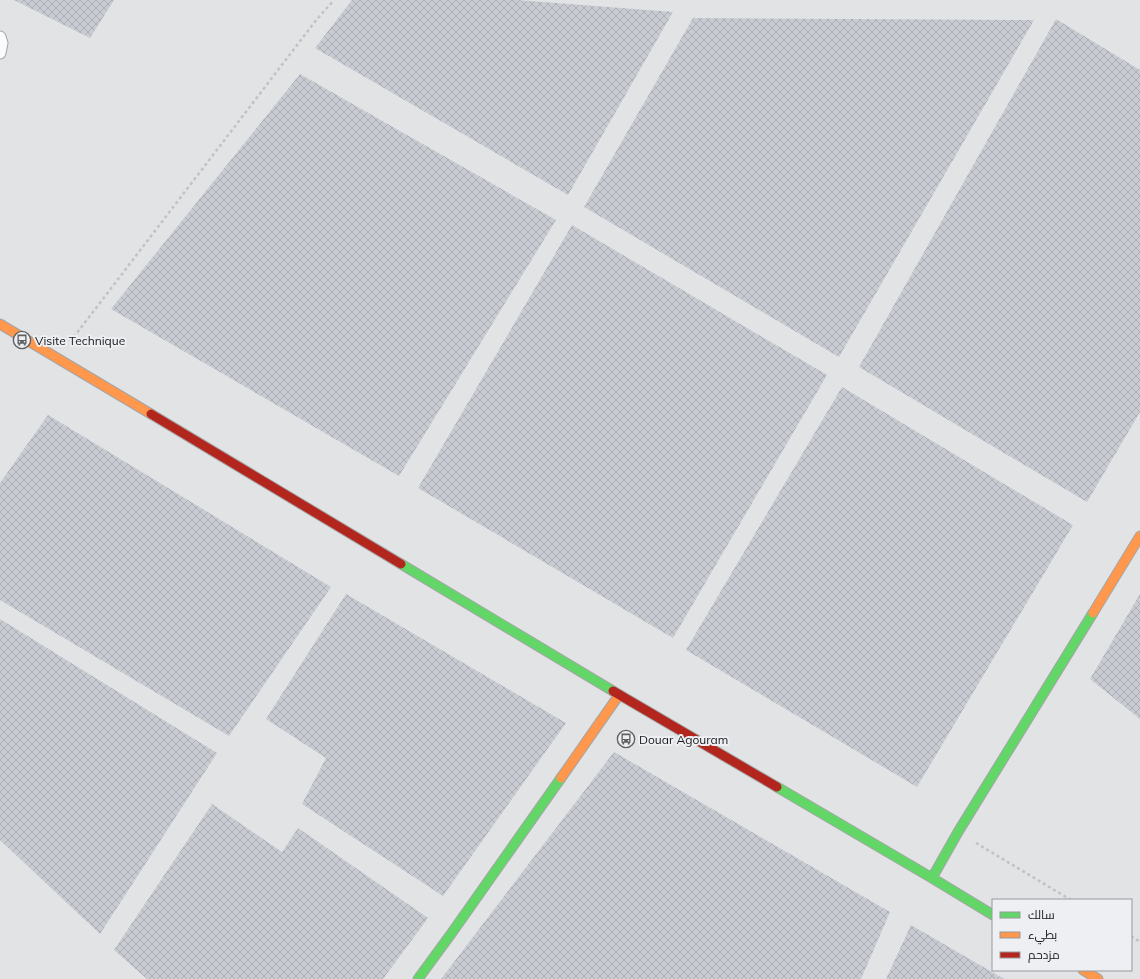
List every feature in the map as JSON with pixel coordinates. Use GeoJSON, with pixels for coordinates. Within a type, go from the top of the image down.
{"type":"FeatureCollection","features":[{"type":"Feature","properties":{"kind":"street"},"geometry":{"type":"LineString","coordinates":[[0,324],[619,695],[992,914]]}},
{"type":"Feature","properties":{"kind":"street"},"geometry":{"type":"LineString","coordinates":[[932,878],[958,832],[1140,536]]}},
{"type":"Feature","properties":{"kind":"street"},"geometry":{"type":"LineString","coordinates":[[418,979],[619,695]]}},
{"type":"Feature","properties":{"kind":"street"},"geometry":{"type":"LineString","coordinates":[[1085,971],[1098,979]]}},
{"type":"Feature","properties":{"kind":"lane"},"geometry":{"type":"LineString","coordinates":[[0,37],[2,43],[0,53]]}},
{"type":"Feature","properties":{"kind":"path"},"geometry":{"type":"LineString","coordinates":[[57,358],[317,19],[334,0]]}},
{"type":"Feature","properties":{"kind":"path"},"geometry":{"type":"LineString","coordinates":[[958,832],[1069,899]]}},
{"type":"Feature","properties":{"kind":"building"},"geometry":{"type":"Polygon","coordinates":[[[14,0],[114,0],[90,38],[14,0]]]}},
{"type":"Feature","properties":{"kind":"building"},"geometry":{"type":"Polygon","coordinates":[[[352,0],[517,0],[673,12],[568,195],[315,48],[352,0]]]}},
{"type":"Feature","properties":{"kind":"building"},"geometry":{"type":"Polygon","coordinates":[[[693,18],[1034,20],[839,357],[584,207],[693,18]]]}},
{"type":"Feature","properties":{"kind":"building"},"geometry":{"type":"Polygon","coordinates":[[[1056,19],[1140,70],[1140,412],[1087,502],[859,367],[1056,19]]]}},
{"type":"Feature","properties":{"kind":"building"},"geometry":{"type":"Polygon","coordinates":[[[300,74],[556,220],[399,476],[111,309],[300,74]]]}},
{"type":"Feature","properties":{"kind":"building"},"geometry":{"type":"Polygon","coordinates":[[[572,225],[827,375],[673,638],[418,488],[572,225]]]}},
{"type":"Feature","properties":{"kind":"building"},"geometry":{"type":"Polygon","coordinates":[[[842,387],[1073,525],[917,787],[686,650],[842,387]]]}},
{"type":"Feature","properties":{"kind":"building"},"geometry":{"type":"Polygon","coordinates":[[[48,415],[331,587],[229,736],[0,600],[0,483],[48,415]]]}},
{"type":"Feature","properties":{"kind":"building"},"geometry":{"type":"Polygon","coordinates":[[[346,594],[566,723],[443,896],[302,804],[326,758],[266,719],[346,594]]]}},
{"type":"Feature","properties":{"kind":"building"},"geometry":{"type":"Polygon","coordinates":[[[1140,594],[1140,719],[1090,679],[1140,594]]]}},
{"type":"Feature","properties":{"kind":"building"},"geometry":{"type":"Polygon","coordinates":[[[0,619],[217,753],[100,934],[0,840],[0,619]]]}},
{"type":"Feature","properties":{"kind":"building"},"geometry":{"type":"Polygon","coordinates":[[[614,752],[890,912],[861,979],[441,979],[614,752]]]}},
{"type":"Feature","properties":{"kind":"building"},"geometry":{"type":"Polygon","coordinates":[[[212,804],[282,852],[298,828],[428,918],[383,979],[147,979],[114,950],[212,804]]]}},
{"type":"Feature","properties":{"kind":"building"},"geometry":{"type":"Polygon","coordinates":[[[911,925],[1004,979],[886,979],[911,925]]]}},
{"type":"Feature","properties":{"kind":"traffic: fast"},"geometry":{"type":"LineString","coordinates":[[401,564],[613,691]]}},
{"type":"Feature","properties":{"kind":"traffic: fast"},"geometry":{"type":"LineString","coordinates":[[932,878],[958,832],[1093,613]]}},
{"type":"Feature","properties":{"kind":"traffic: fast"},"geometry":{"type":"LineString","coordinates":[[418,979],[561,778]]}},
{"type":"Feature","properties":{"kind":"traffic: fast"},"geometry":{"type":"LineString","coordinates":[[777,787],[992,914]]}},
{"type":"Feature","properties":{"kind":"traffic: slow"},"geometry":{"type":"LineString","coordinates":[[0,324],[151,414]]}},
{"type":"Feature","properties":{"kind":"traffic: slow"},"geometry":{"type":"LineString","coordinates":[[1093,613],[1140,536]]}},
{"type":"Feature","properties":{"kind":"traffic: slow"},"geometry":{"type":"LineString","coordinates":[[561,778],[619,695]]}},
{"type":"Feature","properties":{"kind":"traffic: slow"},"geometry":{"type":"LineString","coordinates":[[1085,971],[1098,979]]}},
{"type":"Feature","properties":{"kind":"traffic: jam"},"geometry":{"type":"LineString","coordinates":[[151,414],[401,564]]}},
{"type":"Feature","properties":{"kind":"traffic: jam"},"geometry":{"type":"LineString","coordinates":[[613,691],[777,787]]}},
{"type":"Feature","properties":{"kind":"place","name":"Visite Technique"},"geometry":{"type":"Point","coordinates":[22,340]}},
{"type":"Feature","properties":{"kind":"place","name":"Douar Agouram"},"geometry":{"type":"Point","coordinates":[626,739]}}]}
